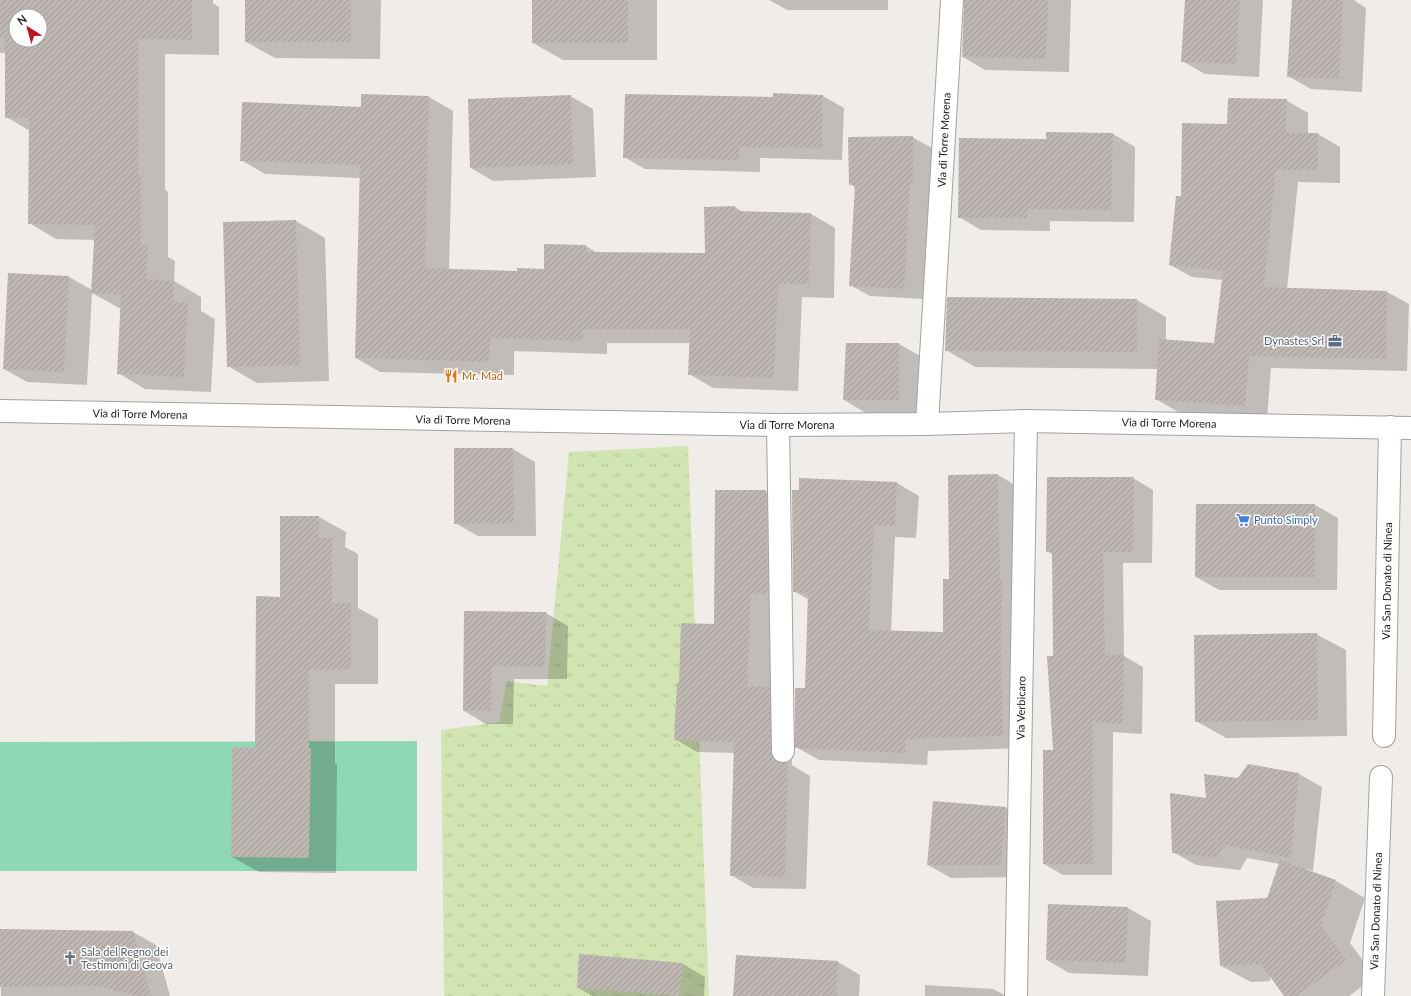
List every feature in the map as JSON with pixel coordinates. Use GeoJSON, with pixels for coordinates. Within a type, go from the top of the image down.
{"type":"FeatureCollection","features":[{"type":"Feature","properties":{"kind":"street","name":"Via di Torre Morena"},"geometry":{"type":"LineString","coordinates":[[927,424],[952,0]]}},
{"type":"Feature","properties":{"kind":"street","name":"Via di Torre Morena"},"geometry":{"type":"LineString","coordinates":[[0,411],[778,426],[1026,421],[1400,427]]}},
{"type":"Feature","properties":{"kind":"street","name":"Via Verbicaro"},"geometry":{"type":"LineString","coordinates":[[1016,996],[1026,421]]}},
{"type":"Feature","properties":{"kind":"street"},"geometry":{"type":"LineString","coordinates":[[778,426],[783,751]]}},
{"type":"Feature","properties":{"kind":"street","name":"Via San Donato di Ninea"},"geometry":{"type":"LineString","coordinates":[[1384,736],[1400,427]]}},
{"type":"Feature","properties":{"kind":"street","name":"Via San Donato di Ninea"},"geometry":{"type":"LineString","coordinates":[[1372,996],[1381,777]]}},
{"type":"Feature","properties":{"kind":"green space"},"geometry":{"type":"Polygon","coordinates":[[[688,446],[709,996],[444,996],[441,730],[499,722],[507,681],[547,686],[569,452],[688,446]]]}},
{"type":"Feature","properties":{"kind":"green space"},"geometry":{"type":"Polygon","coordinates":[[[417,741],[417,871],[0,871],[0,742],[417,741]]]}},
{"type":"Feature","properties":{"kind":"building"},"geometry":{"type":"Polygon","coordinates":[[[0,0],[192,0],[192,40],[138,39],[138,175],[141,175],[141,244],[148,245],[146,279],[174,281],[173,302],[188,303],[184,377],[117,374],[121,295],[91,293],[95,225],[28,224],[29,118],[5,118],[5,38],[0,38],[0,0]]]}},
{"type":"Feature","properties":{"kind":"building"},"geometry":{"type":"Polygon","coordinates":[[[245,0],[351,0],[351,42],[245,42],[245,0]]]}},
{"type":"Feature","properties":{"kind":"building"},"geometry":{"type":"Polygon","coordinates":[[[532,0],[628,0],[628,43],[532,43],[532,0]]]}},
{"type":"Feature","properties":{"kind":"building"},"geometry":{"type":"Polygon","coordinates":[[[964,0],[1048,0],[1046,59],[962,57],[964,0]]]}},
{"type":"Feature","properties":{"kind":"building"},"geometry":{"type":"Polygon","coordinates":[[[1185,0],[1240,0],[1236,64],[1181,62],[1185,0]]]}},
{"type":"Feature","properties":{"kind":"building"},"geometry":{"type":"Polygon","coordinates":[[[1292,0],[1343,0],[1339,79],[1287,77],[1292,0]]]}},
{"type":"Feature","properties":{"kind":"building"},"geometry":{"type":"Polygon","coordinates":[[[773,93],[823,95],[822,148],[740,147],[739,160],[623,158],[625,94],[773,97],[773,93]]]}},
{"type":"Feature","properties":{"kind":"building"},"geometry":{"type":"Polygon","coordinates":[[[361,94],[429,96],[425,268],[517,271],[517,268],[544,269],[544,244],[586,245],[586,252],[705,253],[704,207],[735,206],[735,211],[811,213],[809,284],[778,284],[774,378],[688,375],[690,329],[583,329],[583,341],[490,338],[489,362],[355,358],[360,165],[240,161],[242,102],[361,107],[361,94]]]}},
{"type":"Feature","properties":{"kind":"building"},"geometry":{"type":"Polygon","coordinates":[[[571,95],[573,164],[470,168],[468,99],[571,95]]]}},
{"type":"Feature","properties":{"kind":"building"},"geometry":{"type":"Polygon","coordinates":[[[1228,98],[1287,99],[1286,133],[1318,133],[1318,170],[1276,170],[1264,287],[1387,291],[1386,359],[1249,356],[1245,406],[1155,400],[1159,339],[1214,343],[1223,271],[1169,265],[1176,196],[1181,196],[1182,123],[1227,124],[1228,98]]]}},
{"type":"Feature","properties":{"kind":"building"},"geometry":{"type":"Polygon","coordinates":[[[1046,132],[1113,133],[1111,210],[1027,209],[1027,218],[958,218],[959,138],[1046,139],[1046,132]]]}},
{"type":"Feature","properties":{"kind":"building"},"geometry":{"type":"Polygon","coordinates":[[[913,136],[913,184],[910,184],[904,289],[849,286],[855,185],[849,185],[848,137],[913,136]]]}},
{"type":"Feature","properties":{"kind":"building"},"geometry":{"type":"Polygon","coordinates":[[[296,220],[300,365],[227,367],[223,222],[296,220]]]}},
{"type":"Feature","properties":{"kind":"building"},"geometry":{"type":"Polygon","coordinates":[[[8,273],[69,276],[64,372],[3,369],[8,273]]]}},
{"type":"Feature","properties":{"kind":"building"},"geometry":{"type":"Polygon","coordinates":[[[947,297],[1137,299],[1137,352],[945,351],[947,297]]]}},
{"type":"Feature","properties":{"kind":"building"},"geometry":{"type":"Polygon","coordinates":[[[846,343],[899,343],[899,400],[843,400],[846,343]]]}},
{"type":"Feature","properties":{"kind":"building"},"geometry":{"type":"Polygon","coordinates":[[[454,448],[513,448],[514,523],[454,524],[454,448]]]}},
{"type":"Feature","properties":{"kind":"building"},"geometry":{"type":"Polygon","coordinates":[[[998,474],[1000,579],[1002,579],[1001,662],[1003,736],[906,739],[905,753],[795,748],[795,688],[805,688],[808,593],[793,592],[792,490],[799,490],[799,478],[897,482],[895,526],[874,525],[869,630],[943,632],[943,579],[949,579],[948,475],[998,474]]]}},
{"type":"Feature","properties":{"kind":"building"},"geometry":{"type":"Polygon","coordinates":[[[1047,477],[1134,477],[1133,552],[1103,552],[1105,655],[1124,655],[1123,724],[1093,722],[1093,864],[1043,864],[1043,750],[1053,750],[1047,656],[1053,656],[1052,552],[1046,552],[1047,477]]]}},
{"type":"Feature","properties":{"kind":"building"},"geometry":{"type":"Polygon","coordinates":[[[715,490],[766,490],[768,591],[766,594],[751,594],[747,686],[770,687],[771,752],[773,758],[777,762],[788,762],[785,877],[730,876],[734,742],[674,740],[677,683],[679,683],[681,623],[714,624],[715,490]]]}},
{"type":"Feature","properties":{"kind":"building"},"geometry":{"type":"Polygon","coordinates":[[[1196,504],[1315,504],[1315,577],[1195,577],[1196,504]]]}},
{"type":"Feature","properties":{"kind":"building"},"geometry":{"type":"Polygon","coordinates":[[[280,516],[319,516],[319,538],[332,538],[332,603],[351,603],[351,669],[309,670],[309,748],[311,748],[309,858],[231,857],[232,747],[255,748],[256,596],[280,597],[280,516]]]}},
{"type":"Feature","properties":{"kind":"building"},"geometry":{"type":"Polygon","coordinates":[[[464,611],[546,612],[545,667],[492,666],[491,711],[463,711],[464,611]]]}},
{"type":"Feature","properties":{"kind":"building"},"geometry":{"type":"Polygon","coordinates":[[[1317,633],[1318,720],[1195,722],[1194,635],[1317,633]]]}},
{"type":"Feature","properties":{"kind":"building"},"geometry":{"type":"Polygon","coordinates":[[[1248,764],[1299,773],[1291,858],[1224,845],[1217,858],[1172,853],[1170,793],[1206,798],[1204,774],[1238,778],[1248,764]]]}},
{"type":"Feature","properties":{"kind":"building"},"geometry":{"type":"Polygon","coordinates":[[[933,801],[1006,807],[1001,865],[927,865],[933,801]]]}},
{"type":"Feature","properties":{"kind":"building"},"geometry":{"type":"Polygon","coordinates":[[[1280,860],[1336,880],[1321,925],[1346,960],[1297,996],[1284,996],[1261,964],[1220,966],[1216,901],[1267,898],[1280,860]]]}},
{"type":"Feature","properties":{"kind":"building"},"geometry":{"type":"Polygon","coordinates":[[[1048,904],[1128,907],[1126,963],[1046,960],[1048,904]]]}},
{"type":"Feature","properties":{"kind":"building","name":"Sala del Regno dei Testimoni di Geova"},"geometry":{"type":"Polygon","coordinates":[[[0,929],[133,931],[151,996],[137,996],[99,986],[0,987],[0,929]]]}},
{"type":"Feature","properties":{"kind":"building"},"geometry":{"type":"Polygon","coordinates":[[[579,954],[683,963],[680,996],[577,988],[579,954]]]}},
{"type":"Feature","properties":{"kind":"building"},"geometry":{"type":"Polygon","coordinates":[[[736,955],[838,961],[836,996],[733,996],[736,955]]]}},
{"type":"Feature","properties":{"kind":"place","name":"Dynastes Srl"},"geometry":{"type":"Point","coordinates":[1335,341]}},
{"type":"Feature","properties":{"kind":"place","name":"Mr. Mad"},"geometry":{"type":"Point","coordinates":[451,376]}},
{"type":"Feature","properties":{"kind":"place","name":"Punto Simply"},"geometry":{"type":"Point","coordinates":[1243,520]}},
{"type":"Feature","properties":{"kind":"place","name":"Sala del Regno dei Testimoni di Geova"},"geometry":{"type":"Point","coordinates":[70,958]}}]}
